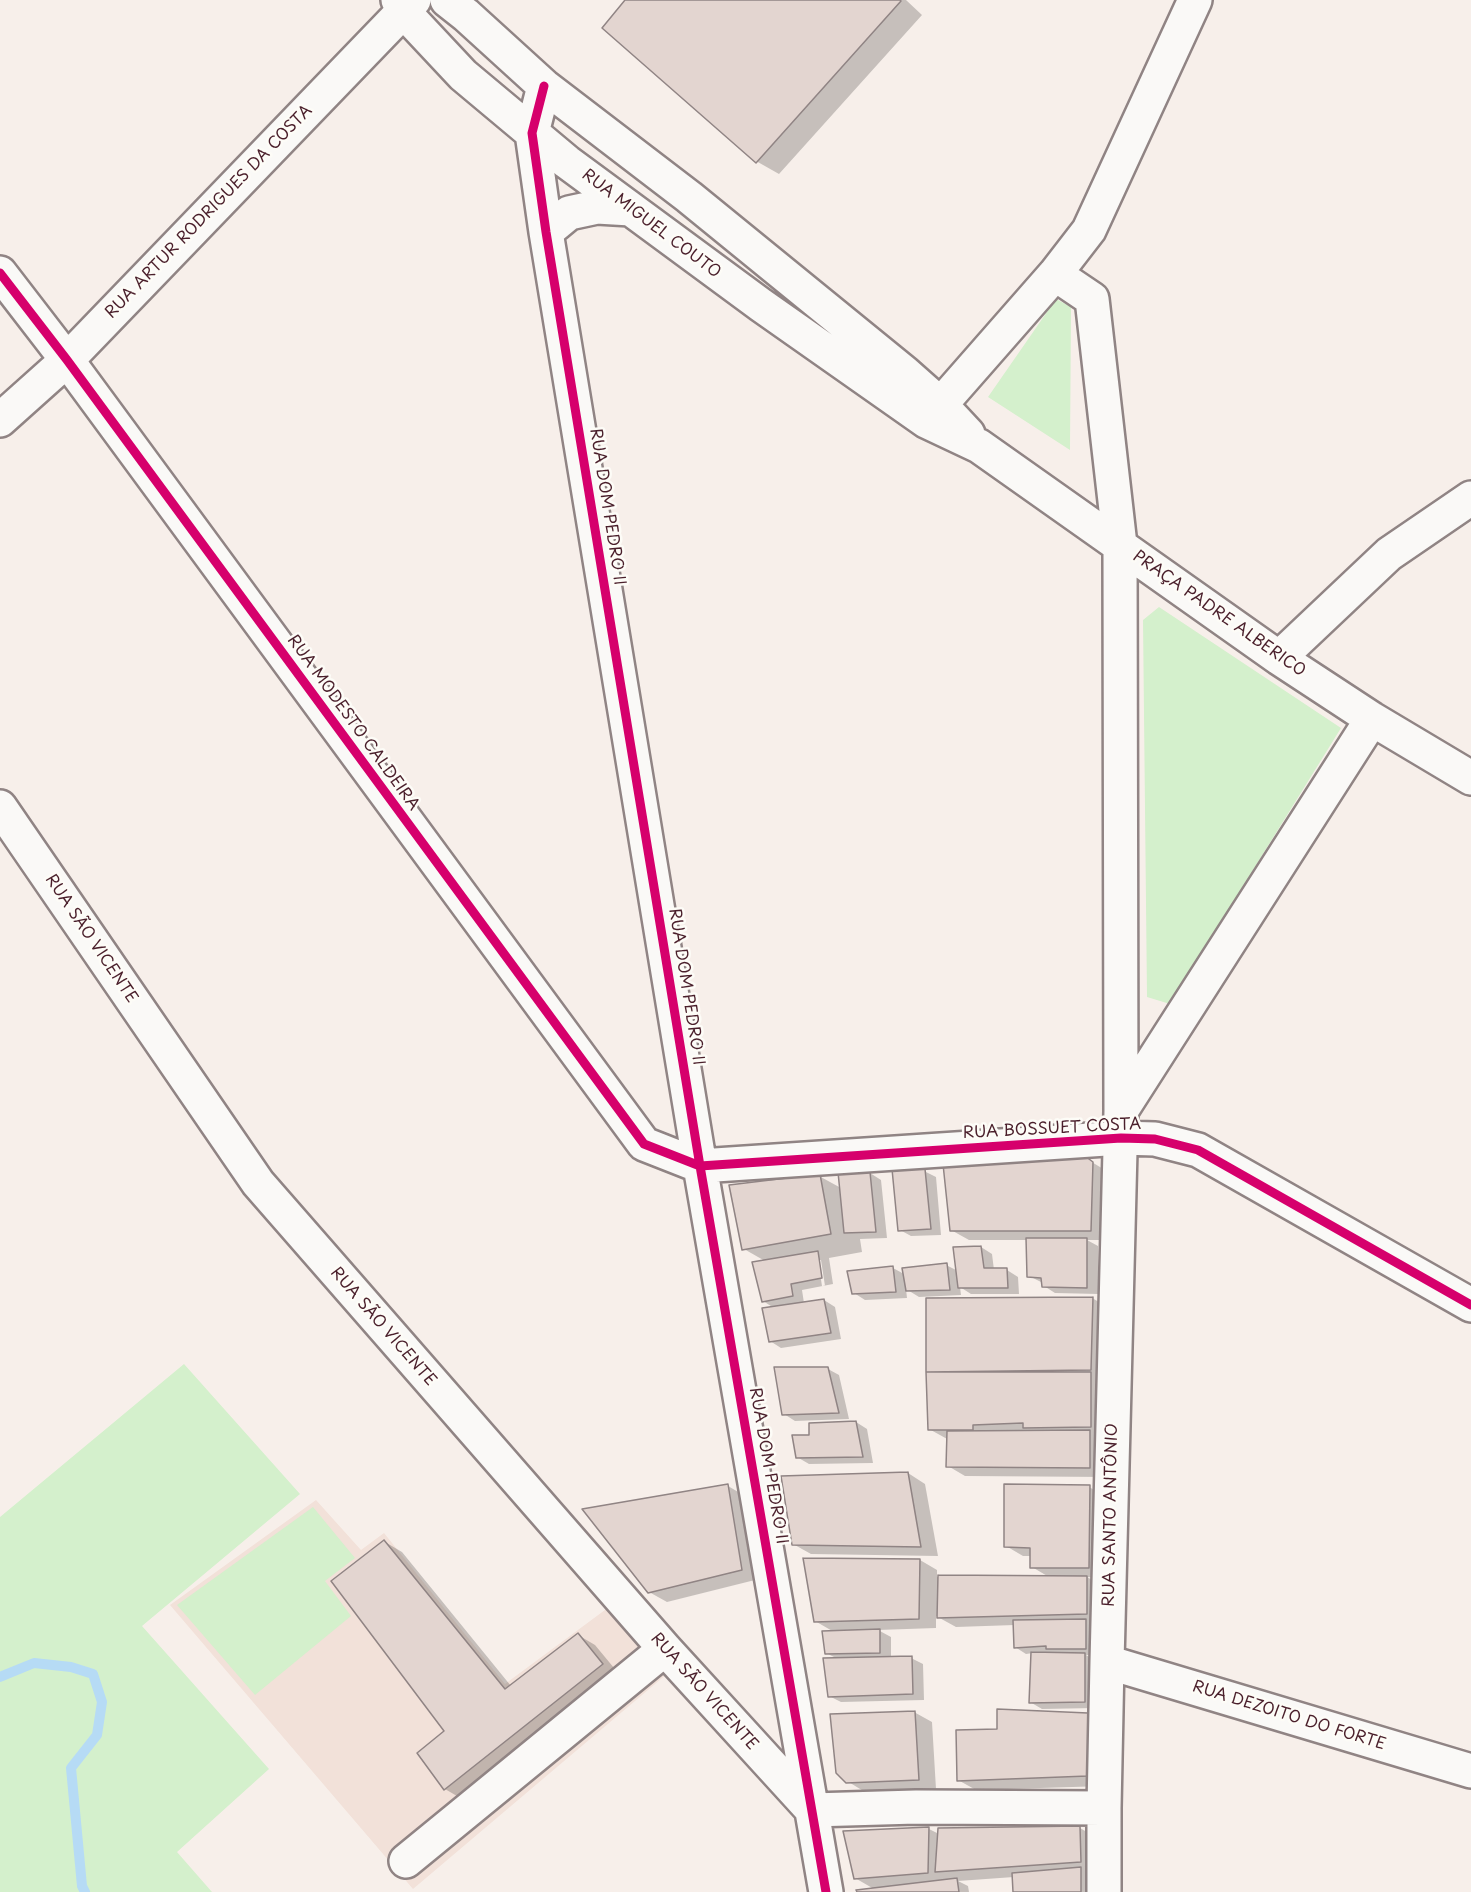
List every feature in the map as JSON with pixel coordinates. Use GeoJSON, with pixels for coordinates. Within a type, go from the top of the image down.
{"type":"FeatureCollection","features":[{"type":"Feature","properties":{"kind":"street"},"geometry":{"type":"LineString","coordinates":[[933,412],[1055,274],[1089,230],[1195,0]]}},
{"type":"Feature","properties":{"kind":"street"},"geometry":{"type":"LineString","coordinates":[[405,4],[464,5],[544,86],[640,159],[878,351],[933,412],[979,447],[1120,545]]}},
{"type":"Feature","properties":{"kind":"street","name":"RUA MIGUEL COUTO"},"geometry":{"type":"LineString","coordinates":[[405,4],[438,49],[463,75],[567,162],[779,318],[933,412]]}},
{"type":"Feature","properties":{"kind":"street","name":"RUA ARTUR RODRIGUES DA COSTA"},"geometry":{"type":"LineString","coordinates":[[0,420],[67,360],[405,4]]}},
{"type":"Feature","properties":{"kind":"street"},"geometry":{"type":"LineString","coordinates":[[438,49],[464,5]]}},
{"type":"Feature","properties":{"kind":"street","name":"RUA DOM PEDRO II"},"geometry":{"type":"LineString","coordinates":[[544,86],[532,133],[546,232],[700,1166],[826,1892]]}},
{"type":"Feature","properties":{"kind":"street"},"geometry":{"type":"LineString","coordinates":[[546,232],[570,213],[620,201],[609,182],[611,173],[616,166],[630,160],[640,159]]}},
{"type":"Feature","properties":{"kind":"street"},"geometry":{"type":"LineString","coordinates":[[1089,230],[1092,299],[1120,545]]}},
{"type":"Feature","properties":{"kind":"street","name":"RUA MODESTO CALDEIRA"},"geometry":{"type":"LineString","coordinates":[[0,273],[67,360],[644,1144],[700,1166]]}},
{"type":"Feature","properties":{"kind":"street"},"geometry":{"type":"LineString","coordinates":[[1055,274],[1092,299]]}},
{"type":"Feature","properties":{"kind":"street"},"geometry":{"type":"LineString","coordinates":[[1280,658],[1389,554],[1471,498]]}},
{"type":"Feature","properties":{"kind":"street","name":"PRAÇA PADRE ALBERICO"},"geometry":{"type":"LineString","coordinates":[[1120,545],[1280,658],[1372,719],[1471,778]]}},
{"type":"Feature","properties":{"kind":"street","name":"PRAÇA PADRE ALBERICO"},"geometry":{"type":"LineString","coordinates":[[1120,545],[1121,1124]]}},
{"type":"Feature","properties":{"kind":"street"},"geometry":{"type":"LineString","coordinates":[[1121,1124],[1372,719]]}},
{"type":"Feature","properties":{"kind":"street","name":"RUA SÃO VICENTE"},"geometry":{"type":"LineString","coordinates":[[4,822],[258,1183],[665,1649],[812,1810]]}},
{"type":"Feature","properties":{"kind":"street","name":"RUA BOSSUET COSTA"},"geometry":{"type":"LineString","coordinates":[[700,1166],[1121,1124],[1155,1138],[1198,1150],[1471,1305]]}},
{"type":"Feature","properties":{"kind":"street","name":"RUA SANTO ANTÔNIO"},"geometry":{"type":"LineString","coordinates":[[1104,1892],[1107,1662],[1121,1124]]}},
{"type":"Feature","properties":{"kind":"street"},"geometry":{"type":"LineString","coordinates":[[405,1861],[665,1649]]}},
{"type":"Feature","properties":{"kind":"street","name":"RUA DEZOITO DO FORTE"},"geometry":{"type":"LineString","coordinates":[[1107,1662],[1471,1771]]}},
{"type":"Feature","properties":{"kind":"street"},"geometry":{"type":"LineString","coordinates":[[739,1731],[776,1735],[786,1727],[795,1712]]}},
{"type":"Feature","properties":{"kind":"street"},"geometry":{"type":"LineString","coordinates":[[812,1810],[916,1807],[1104,1808]]}},
{"type":"Feature","properties":{"kind":"shaded area"},"geometry":{"type":"Polygon","coordinates":[[[316,1500],[361,1550],[384,1533],[505,1684],[609,1607],[668,1673],[413,1889],[170,1605],[316,1500]]]}},
{"type":"Feature","properties":{"kind":"green space"},"geometry":{"type":"Polygon","coordinates":[[[1056,299],[1071,307],[1070,450],[988,397],[1056,299]]]}},
{"type":"Feature","properties":{"kind":"green space"},"geometry":{"type":"Polygon","coordinates":[[[1159,607],[1341,728],[1170,1004],[1147,997],[1143,620],[1159,607]]]}},
{"type":"Feature","properties":{"kind":"green space"},"geometry":{"type":"Polygon","coordinates":[[[184,1364],[300,1494],[142,1626],[269,1769],[177,1852],[212,1892],[0,1892],[0,1517],[184,1364]]]}},
{"type":"Feature","properties":{"kind":"green space"},"geometry":{"type":"Polygon","coordinates":[[[313,1507],[355,1558],[325,1581],[351,1616],[255,1695],[177,1605],[313,1507]]]}},
{"type":"Feature","properties":{"kind":"building"},"geometry":{"type":"Polygon","coordinates":[[[625,0],[901,1],[756,163],[602,28],[625,0]]]}},
{"type":"Feature","properties":{"kind":"building"},"geometry":{"type":"Polygon","coordinates":[[[1081,1153],[1093,1162],[1091,1231],[950,1231],[943,1164],[1081,1153]]]}},
{"type":"Feature","properties":{"kind":"building"},"geometry":{"type":"Polygon","coordinates":[[[892,1169],[925,1169],[931,1229],[898,1231],[892,1169]]]}},
{"type":"Feature","properties":{"kind":"building"},"geometry":{"type":"Polygon","coordinates":[[[838,1172],[870,1172],[876,1232],[844,1233],[838,1172]]]}},
{"type":"Feature","properties":{"kind":"building"},"geometry":{"type":"Polygon","coordinates":[[[820,1174],[831,1234],[742,1250],[729,1185],[820,1174]]]}},
{"type":"Feature","properties":{"kind":"building"},"geometry":{"type":"Polygon","coordinates":[[[1026,1238],[1087,1238],[1087,1288],[1042,1287],[1041,1278],[1027,1277],[1026,1238]]]}},
{"type":"Feature","properties":{"kind":"building"},"geometry":{"type":"Polygon","coordinates":[[[981,1246],[984,1268],[1007,1268],[1008,1288],[958,1288],[953,1247],[981,1246]]]}},
{"type":"Feature","properties":{"kind":"building"},"geometry":{"type":"Polygon","coordinates":[[[818,1251],[822,1278],[791,1284],[793,1296],[762,1302],[752,1262],[818,1251]]]}},
{"type":"Feature","properties":{"kind":"building"},"geometry":{"type":"Polygon","coordinates":[[[947,1263],[950,1290],[906,1291],[902,1268],[947,1263]]]}},
{"type":"Feature","properties":{"kind":"building"},"geometry":{"type":"Polygon","coordinates":[[[893,1266],[896,1292],[852,1294],[847,1271],[893,1266]]]}},
{"type":"Feature","properties":{"kind":"building"},"geometry":{"type":"Polygon","coordinates":[[[1093,1297],[1091,1370],[926,1372],[926,1298],[1093,1297]]]}},
{"type":"Feature","properties":{"kind":"building"},"geometry":{"type":"Polygon","coordinates":[[[824,1299],[831,1333],[769,1342],[762,1308],[824,1299]]]}},
{"type":"Feature","properties":{"kind":"building"},"geometry":{"type":"Polygon","coordinates":[[[774,1367],[828,1367],[839,1413],[782,1415],[774,1367]]]}},
{"type":"Feature","properties":{"kind":"building"},"geometry":{"type":"Polygon","coordinates":[[[926,1372],[1091,1372],[1091,1427],[1023,1428],[1023,1423],[973,1425],[973,1430],[928,1430],[926,1372]]]}},
{"type":"Feature","properties":{"kind":"building"},"geometry":{"type":"Polygon","coordinates":[[[856,1421],[863,1457],[796,1458],[792,1435],[809,1435],[809,1423],[856,1421]]]}},
{"type":"Feature","properties":{"kind":"building"},"geometry":{"type":"Polygon","coordinates":[[[1090,1430],[1090,1468],[946,1467],[947,1431],[1090,1430]]]}},
{"type":"Feature","properties":{"kind":"building"},"geometry":{"type":"Polygon","coordinates":[[[908,1472],[921,1547],[792,1545],[781,1476],[908,1472]]]}},
{"type":"Feature","properties":{"kind":"building"},"geometry":{"type":"Polygon","coordinates":[[[728,1484],[742,1570],[648,1593],[582,1509],[728,1484]]]}},
{"type":"Feature","properties":{"kind":"building"},"geometry":{"type":"Polygon","coordinates":[[[1004,1484],[1090,1485],[1089,1568],[1030,1568],[1030,1548],[1004,1547],[1004,1484]]]}},
{"type":"Feature","properties":{"kind":"building"},"geometry":{"type":"Polygon","coordinates":[[[384,1540],[505,1689],[578,1633],[603,1664],[444,1790],[417,1753],[444,1731],[331,1581],[384,1540]]]}},
{"type":"Feature","properties":{"kind":"building"},"geometry":{"type":"Polygon","coordinates":[[[803,1558],[920,1559],[919,1619],[814,1622],[803,1558]]]}},
{"type":"Feature","properties":{"kind":"building"},"geometry":{"type":"Polygon","coordinates":[[[938,1575],[1087,1576],[1087,1614],[937,1618],[938,1575]]]}},
{"type":"Feature","properties":{"kind":"building"},"geometry":{"type":"Polygon","coordinates":[[[1086,1619],[1086,1649],[1046,1649],[1046,1646],[1014,1648],[1013,1620],[1086,1619]]]}},
{"type":"Feature","properties":{"kind":"building"},"geometry":{"type":"Polygon","coordinates":[[[880,1629],[880,1653],[825,1654],[822,1631],[880,1629]]]}},
{"type":"Feature","properties":{"kind":"building"},"geometry":{"type":"Polygon","coordinates":[[[1031,1652],[1085,1653],[1085,1702],[1029,1703],[1031,1652]]]}},
{"type":"Feature","properties":{"kind":"building"},"geometry":{"type":"Polygon","coordinates":[[[912,1656],[913,1694],[828,1697],[823,1658],[912,1656]]]}},
{"type":"Feature","properties":{"kind":"building"},"geometry":{"type":"Polygon","coordinates":[[[997,1709],[1088,1713],[1088,1776],[957,1781],[956,1730],[997,1729],[997,1709]]]}},
{"type":"Feature","properties":{"kind":"building"},"geometry":{"type":"Polygon","coordinates":[[[915,1711],[919,1780],[846,1783],[836,1773],[830,1714],[915,1711]]]}},
{"type":"Feature","properties":{"kind":"building"},"geometry":{"type":"Polygon","coordinates":[[[1080,1826],[1081,1862],[935,1872],[938,1828],[1080,1826]]]}},
{"type":"Feature","properties":{"kind":"building"},"geometry":{"type":"Polygon","coordinates":[[[929,1827],[928,1873],[854,1879],[843,1831],[929,1827]]]}},
{"type":"Feature","properties":{"kind":"building"},"geometry":{"type":"Polygon","coordinates":[[[1081,1867],[1081,1892],[1013,1892],[1012,1873],[1081,1867]]]}},
{"type":"Feature","properties":{"kind":"building"},"geometry":{"type":"Polygon","coordinates":[[[957,1878],[959,1892],[857,1892],[856,1890],[957,1878]]]}},
{"type":"Feature","properties":{"kind":"waterway"},"geometry":{"type":"LineString","coordinates":[[0,1677],[34,1663],[71,1667],[93,1674],[102,1702],[97,1735],[71,1768],[82,1886],[85,1892]]}},
{"type":"Feature","properties":{"kind":"cycle path"},"geometry":{"type":"LineString","coordinates":[[544,86],[532,133],[546,232],[700,1166],[826,1892]]}},
{"type":"Feature","properties":{"kind":"cycle path"},"geometry":{"type":"LineString","coordinates":[[0,273],[67,360],[644,1144],[700,1166],[1121,1138],[1155,1139],[1198,1150],[1471,1305]]}}]}
